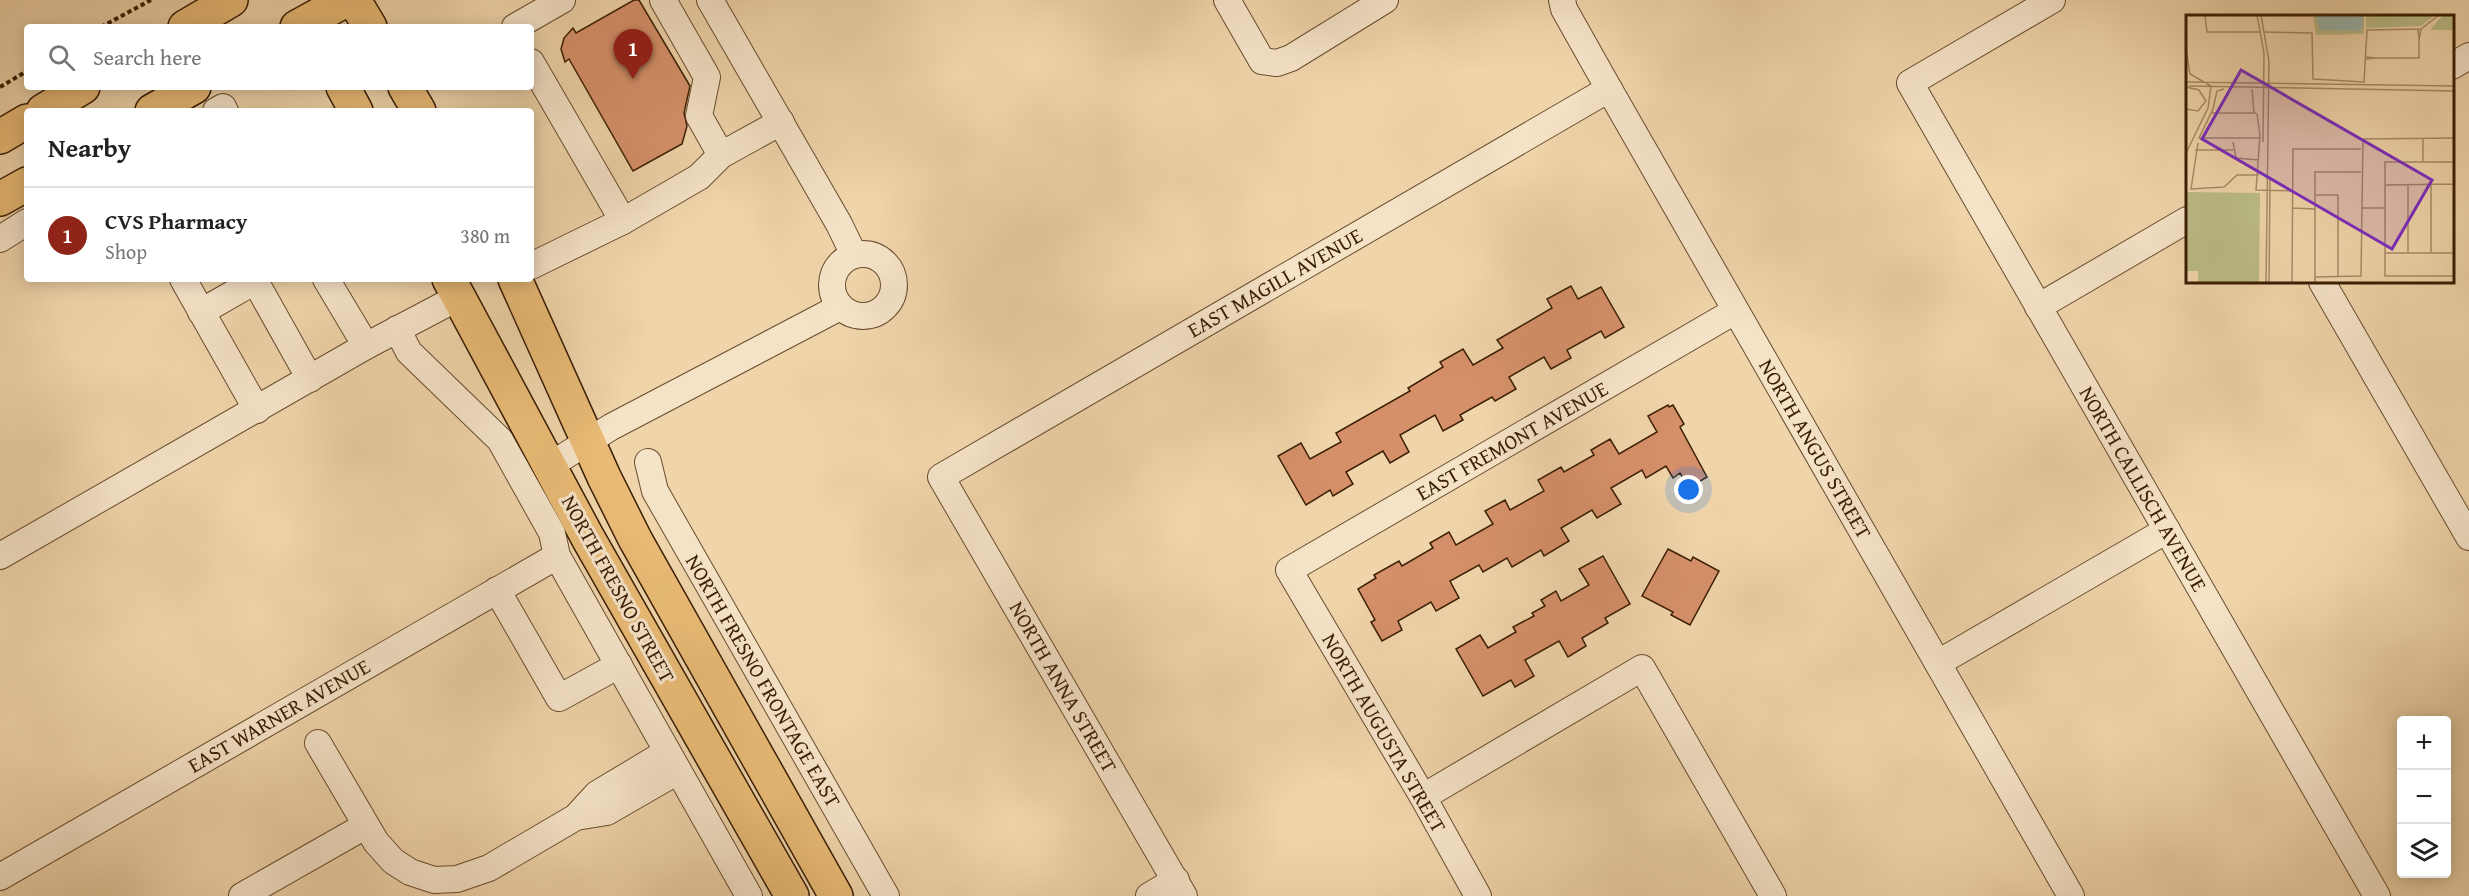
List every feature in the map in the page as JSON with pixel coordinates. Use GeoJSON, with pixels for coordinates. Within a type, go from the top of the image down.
{"type":"FeatureCollection","features":[{"type":"Feature","properties":{"kind":"main road"},"geometry":{"type":"LineString","coordinates":[[190,24],[231,0]]}},
{"type":"Feature","properties":{"kind":"main road"},"geometry":{"type":"LineString","coordinates":[[302,19],[346,0]]}},
{"type":"Feature","properties":{"kind":"main road"},"geometry":{"type":"LineString","coordinates":[[354,0],[368,24]]}},
{"type":"Feature","properties":{"kind":"main road"},"geometry":{"type":"LineString","coordinates":[[48,108],[78,90]]}},
{"type":"Feature","properties":{"kind":"main road"},"geometry":{"type":"LineString","coordinates":[[157,108],[189,90]]}},
{"type":"Feature","properties":{"kind":"main road"},"geometry":{"type":"LineString","coordinates":[[345,90],[354,108]]}},
{"type":"Feature","properties":{"kind":"main road"},"geometry":{"type":"LineString","coordinates":[[407,90],[417,108]]}},
{"type":"Feature","properties":{"kind":"main road"},"geometry":{"type":"LineString","coordinates":[[0,137],[24,123]]}},
{"type":"Feature","properties":{"kind":"main road"},"geometry":{"type":"LineString","coordinates":[[0,199],[24,185]]}},
{"type":"Feature","properties":{"kind":"main road","name":"NORTH FRESNO STREET"},"geometry":{"type":"LineString","coordinates":[[516,282],[604,477],[645,558],[836,896]]}},
{"type":"Feature","properties":{"kind":"main road","name":"NORTH FRESNO STREET"},"geometry":{"type":"LineString","coordinates":[[454,288],[549,466],[792,896]]}},
{"type":"Feature","properties":{"kind":"street"},"geometry":{"type":"LineString","coordinates":[[520,24],[562,0]]}},
{"type":"Feature","properties":{"kind":"street"},"geometry":{"type":"LineString","coordinates":[[663,0],[707,77],[699,116],[721,155]]}},
{"type":"Feature","properties":{"kind":"street"},"geometry":{"type":"LineString","coordinates":[[710,0],[781,122],[854,255]]}},
{"type":"Feature","properties":{"kind":"street"},"geometry":{"type":"LineString","coordinates":[[1227,0],[1262,61],[1277,63],[1291,58],[1384,0]]}},
{"type":"Feature","properties":{"kind":"street","name":"NORTH ANGUS STREET"},"geometry":{"type":"LineString","coordinates":[[1562,0],[1564,9],[1609,89],[2071,896]]}},
{"type":"Feature","properties":{"kind":"street","name":"NORTH CALLISCH AVENUE"},"geometry":{"type":"LineString","coordinates":[[2052,0],[1910,83],[2377,896]]}},
{"type":"Feature","properties":{"kind":"street"},"geometry":{"type":"LineString","coordinates":[[2454,65],[2469,56]]}},
{"type":"Feature","properties":{"kind":"street"},"geometry":{"type":"LineString","coordinates":[[534,67],[623,221]]}},
{"type":"Feature","properties":{"kind":"street","name":"EAST MAGILL AVENUE"},"geometry":{"type":"LineString","coordinates":[[940,477],[1609,89]]}},
{"type":"Feature","properties":{"kind":"street"},"geometry":{"type":"LineString","coordinates":[[534,265],[623,221],[699,177],[721,155],[781,122]]}},
{"type":"Feature","properties":{"kind":"street"},"geometry":{"type":"LineString","coordinates":[[2038,307],[2186,221]]}},
{"type":"Feature","properties":{"kind":"street"},"geometry":{"type":"LineString","coordinates":[[0,239],[24,224]]}},
{"type":"Feature","properties":{"kind":"street"},"geometry":{"type":"LineString","coordinates":[[854,255],[873,255],[888,266],[894,284],[893,294],[882,310],[874,314],[856,316],[840,307],[831,288],[836,267],[844,260],[854,255]]}},
{"type":"Feature","properties":{"kind":"street"},"geometry":{"type":"LineString","coordinates":[[185,282],[257,410]]}},
{"type":"Feature","properties":{"kind":"street"},"geometry":{"type":"LineString","coordinates":[[201,312],[252,282]]}},
{"type":"Feature","properties":{"kind":"street"},"geometry":{"type":"LineString","coordinates":[[256,282],[310,379]]}},
{"type":"Feature","properties":{"kind":"street"},"geometry":{"type":"LineString","coordinates":[[328,282],[366,346]]}},
{"type":"Feature","properties":{"kind":"street"},"geometry":{"type":"LineString","coordinates":[[2323,284],[2469,537]]}},
{"type":"Feature","properties":{"kind":"street"},"geometry":{"type":"LineString","coordinates":[[0,556],[397,329],[454,288]]}},
{"type":"Feature","properties":{"kind":"street"},"geometry":{"type":"LineString","coordinates":[[549,466],[611,427],[840,307]]}},
{"type":"Feature","properties":{"kind":"street","name":"EAST FREMONT AVENUE"},"geometry":{"type":"LineString","coordinates":[[1289,570],[1736,311]]}},
{"type":"Feature","properties":{"kind":"street"},"geometry":{"type":"LineString","coordinates":[[397,329],[409,352],[500,440],[552,533],[557,556],[749,896]]}},
{"type":"Feature","properties":{"kind":"street","name":"NORTH FRESNO FRONTAGE EAST"},"geometry":{"type":"LineString","coordinates":[[648,462],[650,479],[655,491],[886,896]]}},
{"type":"Feature","properties":{"kind":"street","name":"NORTH ANNA STREET"},"geometry":{"type":"LineString","coordinates":[[940,477],[1180,888]]}},
{"type":"Feature","properties":{"kind":"street"},"geometry":{"type":"LineString","coordinates":[[1938,663],[2167,530]]}},
{"type":"Feature","properties":{"kind":"street","name":"EAST WARNER AVENUE"},"geometry":{"type":"LineString","coordinates":[[0,877],[557,556]]}},
{"type":"Feature","properties":{"kind":"street","name":"NORTH AUGUSTA STREET"},"geometry":{"type":"LineString","coordinates":[[1289,570],[1423,797],[1478,896]]}},
{"type":"Feature","properties":{"kind":"street"},"geometry":{"type":"LineString","coordinates":[[497,590],[559,698],[619,665]]}},
{"type":"Feature","properties":{"kind":"street"},"geometry":{"type":"LineString","coordinates":[[1423,797],[1642,668],[1773,896]]}},
{"type":"Feature","properties":{"kind":"street"},"geometry":{"type":"LineString","coordinates":[[318,744],[364,826],[393,861],[410,872],[434,880],[457,879],[489,868],[576,817],[607,812],[672,762]]}},
{"type":"Feature","properties":{"kind":"street"},"geometry":{"type":"LineString","coordinates":[[242,896],[364,826]]}},
{"type":"Feature","properties":{"kind":"street"},"geometry":{"type":"LineString","coordinates":[[1149,896],[1180,888]]}},
{"type":"Feature","properties":{"kind":"path"},"geometry":{"type":"LineString","coordinates":[[107,24],[151,0]]}},
{"type":"Feature","properties":{"kind":"path"},"geometry":{"type":"LineString","coordinates":[[0,87],[24,73]]}},
{"type":"Feature","properties":{"kind":"building"},"geometry":{"type":"Polygon","coordinates":[[[634,0],[639,0],[690,86],[684,113],[687,126],[682,144],[633,171],[569,59],[565,62],[561,49],[564,38],[573,28],[576,33],[634,0]]]}},
{"type":"Feature","properties":{"kind":"building"},"geometry":{"type":"Polygon","coordinates":[[[1571,286],[1578,299],[1601,287],[1624,327],[1605,338],[1601,331],[1567,350],[1571,358],[1551,369],[1544,357],[1509,377],[1516,389],[1495,401],[1492,397],[1460,415],[1463,420],[1443,431],[1435,415],[1400,435],[1409,452],[1390,463],[1383,451],[1346,472],[1353,484],[1333,496],[1330,490],[1306,505],[1278,456],[1301,443],[1310,459],[1341,442],[1336,433],[1410,391],[1408,388],[1443,367],[1440,362],[1463,349],[1473,365],[1503,348],[1497,340],[1552,308],[1547,299],[1571,286]]]}},
{"type":"Feature","properties":{"kind":"building"},"geometry":{"type":"Polygon","coordinates":[[[1668,405],[1669,407],[1673,405],[1684,424],[1680,427],[1707,477],[1689,488],[1680,473],[1673,478],[1666,466],[1646,478],[1642,470],[1611,488],[1621,504],[1597,518],[1592,510],[1561,528],[1569,541],[1544,556],[1541,550],[1512,567],[1507,558],[1483,572],[1479,565],[1450,581],[1459,598],[1436,611],[1431,602],[1398,621],[1402,630],[1382,641],[1371,622],[1375,620],[1358,589],[1376,578],[1374,575],[1399,561],[1402,566],[1433,548],[1430,543],[1449,532],[1456,545],[1493,524],[1485,511],[1505,500],[1510,510],[1544,491],[1538,480],[1561,467],[1564,472],[1594,455],[1591,450],[1610,439],[1619,454],[1657,432],[1648,416],[1668,405]]]}},
{"type":"Feature","properties":{"kind":"building"},"geometry":{"type":"Polygon","coordinates":[[[1668,549],[1691,561],[1693,557],[1719,571],[1690,625],[1671,615],[1673,612],[1642,596],[1668,549]]]}},
{"type":"Feature","properties":{"kind":"building"},"geometry":{"type":"Polygon","coordinates":[[[1603,556],[1630,604],[1605,618],[1608,623],[1582,638],[1586,646],[1568,657],[1559,641],[1525,660],[1534,676],[1515,687],[1511,680],[1483,696],[1456,649],[1480,635],[1488,648],[1516,632],[1513,627],[1534,616],[1532,613],[1545,606],[1541,600],[1556,591],[1561,601],[1589,585],[1579,569],[1603,556]]]}},
{"type":"Feature","properties":{"kind":"place","name":"CVS Pharmacy"},"geometry":{"type":"Point","coordinates":[633,79]}}]}
